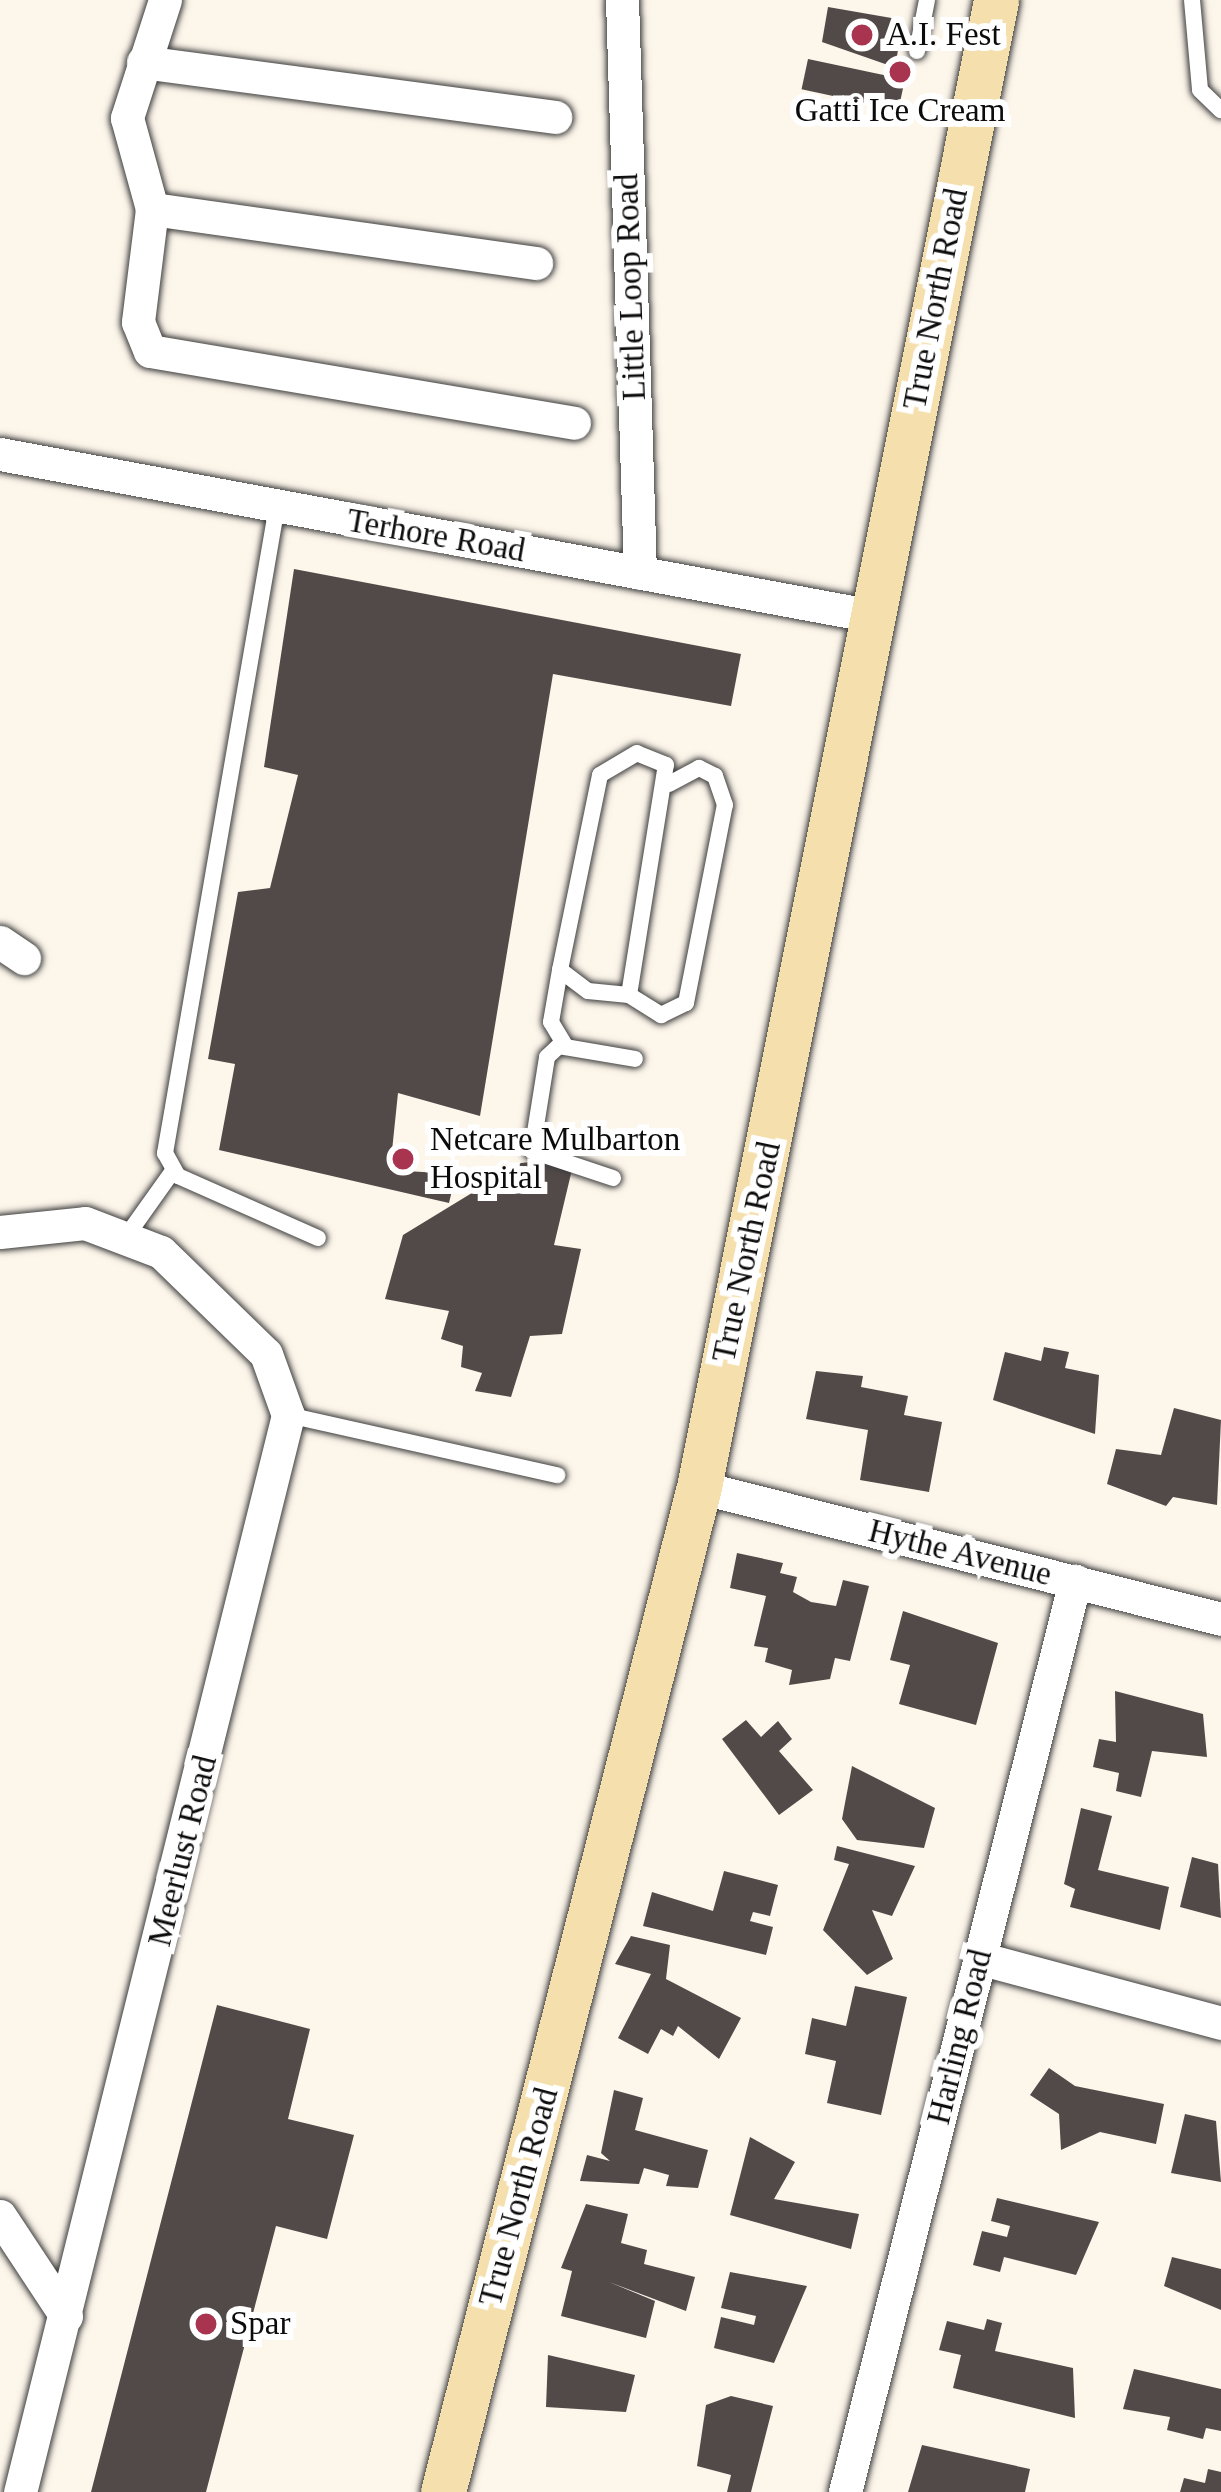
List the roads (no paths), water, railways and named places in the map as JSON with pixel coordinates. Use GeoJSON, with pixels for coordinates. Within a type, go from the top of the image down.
{"type":"FeatureCollection","features":[{"type":"Feature","properties":{"kind":"main road","name":"True North Road"},"geometry":{"type":"LineString","coordinates":[[442,2492],[699,1487],[996,0]]}},
{"type":"Feature","properties":{"kind":"street"},"geometry":{"type":"LineString","coordinates":[[165,0],[127,118],[152,209],[138,322],[150,351],[574,423]]}},
{"type":"Feature","properties":{"kind":"street","name":"Little Loop Road"},"geometry":{"type":"LineString","coordinates":[[622,0],[640,573]]}},
{"type":"Feature","properties":{"kind":"street"},"geometry":{"type":"LineString","coordinates":[[143,62],[555,118]]}},
{"type":"Feature","properties":{"kind":"street"},"geometry":{"type":"LineString","coordinates":[[152,209],[536,263]]}},
{"type":"Feature","properties":{"kind":"street","name":"Terhore Road"},"geometry":{"type":"LineString","coordinates":[[0,454],[873,616]]}},
{"type":"Feature","properties":{"kind":"street"},"geometry":{"type":"LineString","coordinates":[[3,1222],[86,1223],[128,1234],[161,1252],[266,1354],[288,1415]]}},
{"type":"Feature","properties":{"kind":"street","name":"Meerlust Road"},"geometry":{"type":"LineString","coordinates":[[20,2492],[288,1415]]}},
{"type":"Feature","properties":{"kind":"street","name":"Hythe Avenue"},"geometry":{"type":"LineString","coordinates":[[699,1487],[1221,1619]]}},
{"type":"Feature","properties":{"kind":"street","name":"Harling Road"},"geometry":{"type":"LineString","coordinates":[[845,2492],[1075,1581]]}},
{"type":"Feature","properties":{"kind":"street"},"geometry":{"type":"LineString","coordinates":[[979,1958],[1221,2023]]}},
{"type":"Feature","properties":{"kind":"street"},"geometry":{"type":"LineString","coordinates":[[0,2216],[66,2316]]}},
{"type":"Feature","properties":{"kind":"lane"},"geometry":{"type":"LineString","coordinates":[[917,51],[927,0]]}},
{"type":"Feature","properties":{"kind":"lane"},"geometry":{"type":"LineString","coordinates":[[1192,0],[1199,90],[1221,110]]}},
{"type":"Feature","properties":{"kind":"lane"},"geometry":{"type":"LineString","coordinates":[[277,506],[220,792],[165,1153],[172,1172],[318,1238]]}},
{"type":"Feature","properties":{"kind":"lane"},"geometry":{"type":"LineString","coordinates":[[566,1047],[550,1022],[600,776],[637,753],[666,765],[669,784],[629,995]]}},
{"type":"Feature","properties":{"kind":"lane"},"geometry":{"type":"LineString","coordinates":[[560,970],[588,991],[629,995],[661,1015],[686,1003],[725,805],[699,768],[669,784]]}},
{"type":"Feature","properties":{"kind":"lane"},"geometry":{"type":"LineString","coordinates":[[613,1178],[531,1149],[548,1051],[566,1047],[635,1059]]}},
{"type":"Feature","properties":{"kind":"lane"},"geometry":{"type":"LineString","coordinates":[[128,1234],[172,1172]]}},
{"type":"Feature","properties":{"kind":"lane"},"geometry":{"type":"LineString","coordinates":[[288,1415],[557,1475]]}},
{"type":"Feature","properties":{"kind":"place","name":"A.I. Fest"},"geometry":{"type":"Point","coordinates":[862,35]}},
{"type":"Feature","properties":{"kind":"place","name":"Gatti Ice Cream"},"geometry":{"type":"Point","coordinates":[900,72]}},
{"type":"Feature","properties":{"kind":"place","name":"Netcare Mulbarton Hospital"},"geometry":{"type":"Point","coordinates":[403,1159]}},
{"type":"Feature","properties":{"kind":"place","name":"Spar"},"geometry":{"type":"Point","coordinates":[206,2324]}}]}
